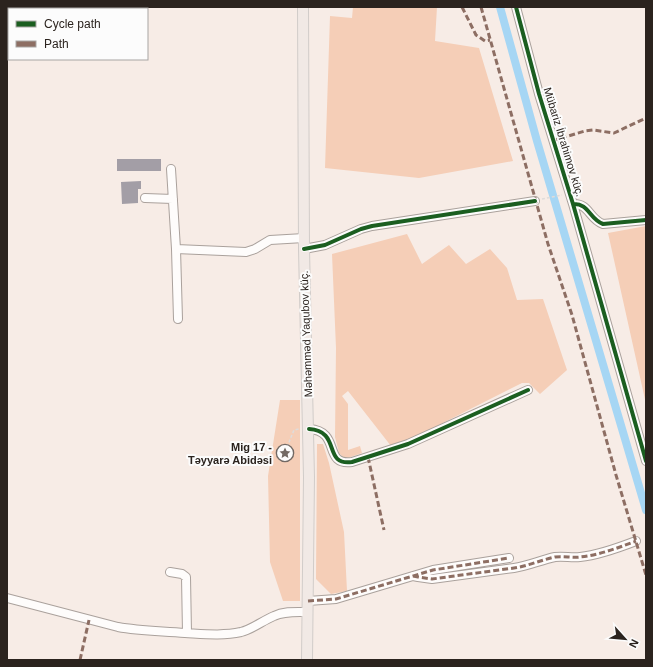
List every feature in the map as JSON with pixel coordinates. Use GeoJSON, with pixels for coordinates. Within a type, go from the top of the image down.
{"type":"FeatureCollection","features":[{"type":"Feature","properties":{"kind":"main road","name":"Məhəmməd Yaqubov küç."},"geometry":{"type":"LineString","coordinates":[[303,7],[304,249],[310,477],[307,660]]}},
{"type":"Feature","properties":{"kind":"street","name":"Mübariz İbrahimov küç."},"geometry":{"type":"LineString","coordinates":[[516,7],[546,120],[573,204],[579,204],[585,207],[597,222],[603,224],[646,220]]}},
{"type":"Feature","properties":{"kind":"street"},"geometry":{"type":"LineString","coordinates":[[171,169],[176,249],[178,318]]}},
{"type":"Feature","properties":{"kind":"street"},"geometry":{"type":"LineString","coordinates":[[144,198],[173,199]]}},
{"type":"Feature","properties":{"kind":"street"},"geometry":{"type":"LineString","coordinates":[[304,249],[325,245],[372,226],[535,201]]}},
{"type":"Feature","properties":{"kind":"street"},"geometry":{"type":"LineString","coordinates":[[573,204],[646,461]]}},
{"type":"Feature","properties":{"kind":"street"},"geometry":{"type":"LineString","coordinates":[[176,249],[246,252],[255,249],[270,240],[304,238]]}},
{"type":"Feature","properties":{"kind":"street"},"geometry":{"type":"LineString","coordinates":[[309,429],[322,432],[327,436],[339,462],[352,462],[408,444],[528,390]]}},
{"type":"Feature","properties":{"kind":"street"},"geometry":{"type":"LineString","coordinates":[[413,576],[432,579],[514,568],[527,566],[554,557],[563,556],[578,558],[589,556],[636,542]]}},
{"type":"Feature","properties":{"kind":"street"},"geometry":{"type":"LineString","coordinates":[[308,601],[336,599],[433,570],[509,558]]}},
{"type":"Feature","properties":{"kind":"street"},"geometry":{"type":"LineString","coordinates":[[170,572],[182,574],[186,577],[187,633]]}},
{"type":"Feature","properties":{"kind":"street"},"geometry":{"type":"LineString","coordinates":[[7,598],[118,627],[136,630],[187,633],[225,634],[241,632],[253,628],[272,616],[282,613],[307,612]]}},
{"type":"Feature","properties":{"kind":"path"},"geometry":{"type":"LineString","coordinates":[[535,201],[570,194]]}},
{"type":"Feature","properties":{"kind":"path"},"geometry":{"type":"LineString","coordinates":[[287,447],[294,430],[309,429]]}},
{"type":"Feature","properties":{"kind":"shaded area"},"geometry":{"type":"Polygon","coordinates":[[[353,7],[437,7],[435,41],[479,48],[513,161],[419,178],[325,168],[330,16],[352,18],[353,7]]]}},
{"type":"Feature","properties":{"kind":"shaded area"},"geometry":{"type":"Polygon","coordinates":[[[646,226],[646,404],[608,233],[646,226]]]}},
{"type":"Feature","properties":{"kind":"shaded area"},"geometry":{"type":"Polygon","coordinates":[[[407,234],[422,264],[449,245],[466,264],[490,249],[507,268],[517,300],[543,299],[567,370],[540,394],[529,383],[522,383],[417,436],[391,446],[348,391],[342,396],[348,404],[348,450],[360,446],[362,453],[345,459],[339,453],[335,437],[336,348],[332,254],[407,234]]]}},
{"type":"Feature","properties":{"kind":"shaded area"},"geometry":{"type":"Polygon","coordinates":[[[280,400],[300,400],[300,601],[283,601],[270,562],[268,476],[280,400]]]}},
{"type":"Feature","properties":{"kind":"shaded area"},"geometry":{"type":"Polygon","coordinates":[[[317,444],[323,444],[329,463],[344,532],[347,591],[331,594],[316,579],[317,444]]]}},
{"type":"Feature","properties":{"kind":"building"},"geometry":{"type":"Polygon","coordinates":[[[117,159],[161,159],[161,171],[117,171],[117,159]]]}},
{"type":"Feature","properties":{"kind":"building"},"geometry":{"type":"Polygon","coordinates":[[[141,181],[141,189],[138,189],[138,203],[122,204],[121,182],[141,181]]]}},
{"type":"Feature","properties":{"kind":"waterway"},"geometry":{"type":"LineString","coordinates":[[500,7],[537,141],[646,510]]}},
{"type":"Feature","properties":{"kind":"marked path"},"geometry":{"type":"LineString","coordinates":[[462,7],[476,35],[485,41],[490,40]]}},
{"type":"Feature","properties":{"kind":"marked path"},"geometry":{"type":"LineString","coordinates":[[481,7],[548,244],[572,315],[616,475],[646,575]]}},
{"type":"Feature","properties":{"kind":"marked path"},"geometry":{"type":"LineString","coordinates":[[552,141],[585,131],[593,130],[614,133],[646,118]]}},
{"type":"Feature","properties":{"kind":"marked path"},"geometry":{"type":"LineString","coordinates":[[368,457],[384,530]]}},
{"type":"Feature","properties":{"kind":"marked path"},"geometry":{"type":"LineString","coordinates":[[413,576],[432,579],[514,568],[555,557],[594,555],[636,541]]}},
{"type":"Feature","properties":{"kind":"marked path"},"geometry":{"type":"LineString","coordinates":[[308,601],[336,599],[433,570],[509,558]]}},
{"type":"Feature","properties":{"kind":"marked path"},"geometry":{"type":"LineString","coordinates":[[80,660],[89,620]]}},
{"type":"Feature","properties":{"kind":"cycle path"},"geometry":{"type":"LineString","coordinates":[[516,7],[539,94],[573,204],[582,206],[598,222],[603,224],[646,220]]}},
{"type":"Feature","properties":{"kind":"cycle path"},"geometry":{"type":"LineString","coordinates":[[304,249],[325,245],[361,229],[372,226],[535,201]]}},
{"type":"Feature","properties":{"kind":"cycle path"},"geometry":{"type":"LineString","coordinates":[[573,204],[646,461]]}},
{"type":"Feature","properties":{"kind":"cycle path"},"geometry":{"type":"LineString","coordinates":[[309,429],[319,431],[325,436],[329,441],[337,459],[343,462],[352,462],[408,444],[528,390]]}},
{"type":"Feature","properties":{"kind":"place","name":"Mig 17 - Təyyarə Abidəsi"},"geometry":{"type":"Point","coordinates":[285,453]}}]}
